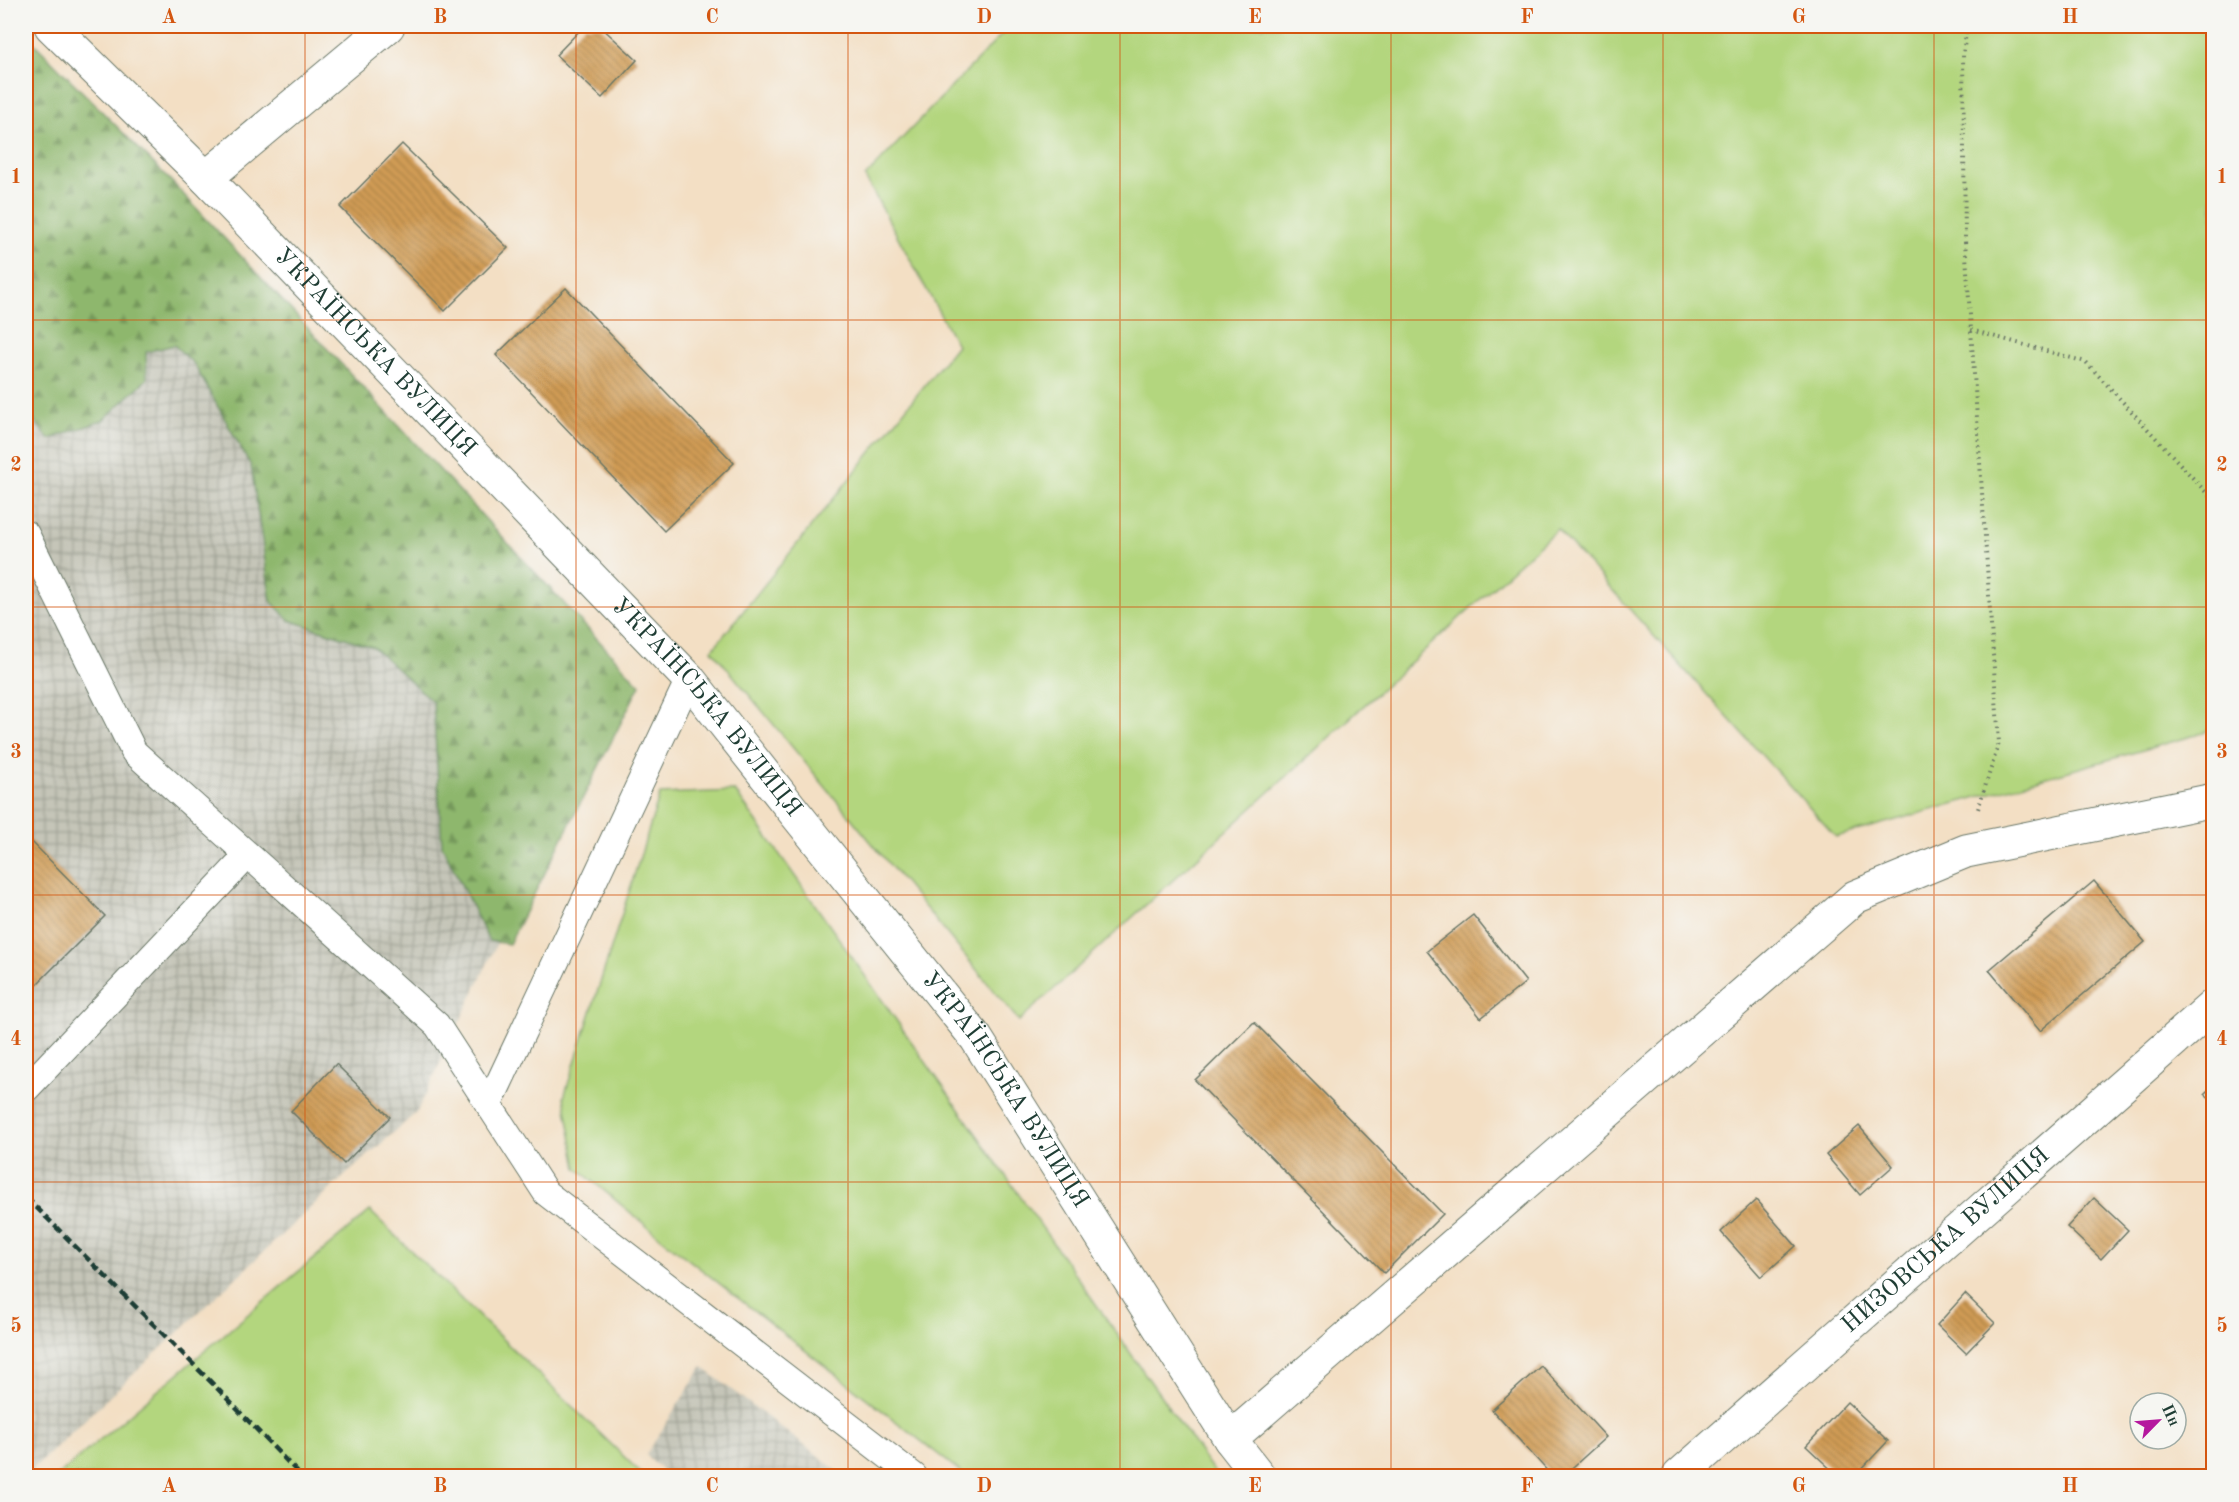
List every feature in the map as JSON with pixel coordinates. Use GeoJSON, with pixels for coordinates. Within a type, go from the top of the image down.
{"type":"FeatureCollection","features":[{"type":"Feature","properties":{"kind":"street","name":"УКРАЇНСЬКА ВУЛИЦЯ"},"geometry":{"type":"LineString","coordinates":[[51,26],[206,178],[689,679],[976,1038],[1230,1439],[1259,1476]]}},
{"type":"Feature","properties":{"kind":"street"},"geometry":{"type":"LineString","coordinates":[[206,178],[388,26]]}},
{"type":"Feature","properties":{"kind":"street"},"geometry":{"type":"LineString","coordinates":[[1230,1439],[1855,897],[1965,850],[2214,800]]}},
{"type":"Feature","properties":{"kind":"street","name":"НИЗОВСЬКА ВУЛИЦЯ"},"geometry":{"type":"LineString","coordinates":[[1679,1476],[2214,1005]]}},
{"type":"Feature","properties":{"kind":"lane"},"geometry":{"type":"LineString","coordinates":[[26,534],[134,752],[437,1025],[546,1193],[914,1476]]}},
{"type":"Feature","properties":{"kind":"lane"},"geometry":{"type":"LineString","coordinates":[[489,1104],[689,679]]}},
{"type":"Feature","properties":{"kind":"lane"},"geometry":{"type":"LineString","coordinates":[[27,1088],[248,855]]}},
{"type":"Feature","properties":{"kind":"path"},"geometry":{"type":"LineString","coordinates":[[1965,850],[1999,743],[1965,241],[1963,54],[1967,26]]}},
{"type":"Feature","properties":{"kind":"path"},"geometry":{"type":"LineString","coordinates":[[1971,330],[2086,362],[2214,501]]}},
{"type":"Feature","properties":{"kind":"shaded area"},"geometry":{"type":"Polygon","coordinates":[[[178,234],[618,688],[417,1112],[339,1181],[26,1475],[26,318],[178,234]]]}},
{"type":"Feature","properties":{"kind":"shaded area"},"geometry":{"type":"Polygon","coordinates":[[[702,1367],[844,1476],[668,1476],[646,1455],[702,1367]]]}},
{"type":"Feature","properties":{"kind":"green space"},"geometry":{"type":"Polygon","coordinates":[[[1010,26],[2213,26],[2213,727],[2203,733],[1836,837],[1557,529],[1019,1021],[712,650],[957,345],[865,177],[1010,26]]]}},
{"type":"Feature","properties":{"kind":"green space"},"geometry":{"type":"Polygon","coordinates":[[[26,35],[172,182],[640,685],[509,944],[489,941],[442,845],[433,702],[373,647],[289,620],[271,601],[251,466],[194,364],[174,345],[146,352],[147,379],[102,421],[49,439],[26,411],[26,35]]]}},
{"type":"Feature","properties":{"kind":"green space"},"geometry":{"type":"Polygon","coordinates":[[[735,791],[1217,1476],[966,1476],[661,1238],[577,1168],[564,1097],[660,794],[735,791]]]}},
{"type":"Feature","properties":{"kind":"green space"},"geometry":{"type":"Polygon","coordinates":[[[370,1211],[644,1476],[57,1476],[370,1211]]]}},
{"type":"Feature","properties":{"kind":"building"},"geometry":{"type":"Polygon","coordinates":[[[584,26],[600,26],[637,60],[602,98],[556,55],[584,26]]]}},
{"type":"Feature","properties":{"kind":"building"},"geometry":{"type":"Polygon","coordinates":[[[402,144],[508,248],[445,311],[340,207],[402,144]]]}},
{"type":"Feature","properties":{"kind":"building"},"geometry":{"type":"Polygon","coordinates":[[[566,288],[734,463],[664,531],[496,355],[566,288]]]}},
{"type":"Feature","properties":{"kind":"building"},"geometry":{"type":"Polygon","coordinates":[[[26,836],[105,916],[26,995],[26,836]]]}},
{"type":"Feature","properties":{"kind":"building"},"geometry":{"type":"Polygon","coordinates":[[[2094,881],[2145,942],[2040,1031],[1989,970],[2094,881]]]}},
{"type":"Feature","properties":{"kind":"building"},"geometry":{"type":"Polygon","coordinates":[[[1473,915],[1526,982],[1481,1018],[1427,951],[1473,915]]]}},
{"type":"Feature","properties":{"kind":"building"},"geometry":{"type":"Polygon","coordinates":[[[1254,1022],[1443,1214],[1384,1273],[1195,1080],[1254,1022]]]}},
{"type":"Feature","properties":{"kind":"building"},"geometry":{"type":"Polygon","coordinates":[[[336,1064],[390,1117],[344,1164],[291,1111],[336,1064]]]}},
{"type":"Feature","properties":{"kind":"building"},"geometry":{"type":"Polygon","coordinates":[[[2214,1085],[2214,1102],[2205,1094],[2214,1085]]]}},
{"type":"Feature","properties":{"kind":"building"},"geometry":{"type":"Polygon","coordinates":[[[1859,1126],[1893,1166],[1860,1195],[1826,1155],[1859,1126]]]}},
{"type":"Feature","properties":{"kind":"building"},"geometry":{"type":"Polygon","coordinates":[[[2094,1198],[2128,1230],[2101,1259],[2067,1227],[2094,1198]]]}},
{"type":"Feature","properties":{"kind":"building"},"geometry":{"type":"Polygon","coordinates":[[[1756,1200],[1796,1246],[1761,1277],[1721,1232],[1756,1200]]]}},
{"type":"Feature","properties":{"kind":"building"},"geometry":{"type":"Polygon","coordinates":[[[1965,1294],[1995,1323],[1966,1353],[1937,1325],[1965,1294]]]}},
{"type":"Feature","properties":{"kind":"building"},"geometry":{"type":"Polygon","coordinates":[[[1541,1366],[1606,1437],[1563,1476],[1552,1476],[1492,1410],[1541,1366]]]}},
{"type":"Feature","properties":{"kind":"building"},"geometry":{"type":"Polygon","coordinates":[[[1847,1402],[1888,1441],[1855,1476],[1838,1476],[1806,1446],[1847,1402]]]}},
{"type":"Feature","properties":{"kind":"railway"},"geometry":{"type":"LineString","coordinates":[[26,1197],[214,1385],[301,1476]]}}]}
